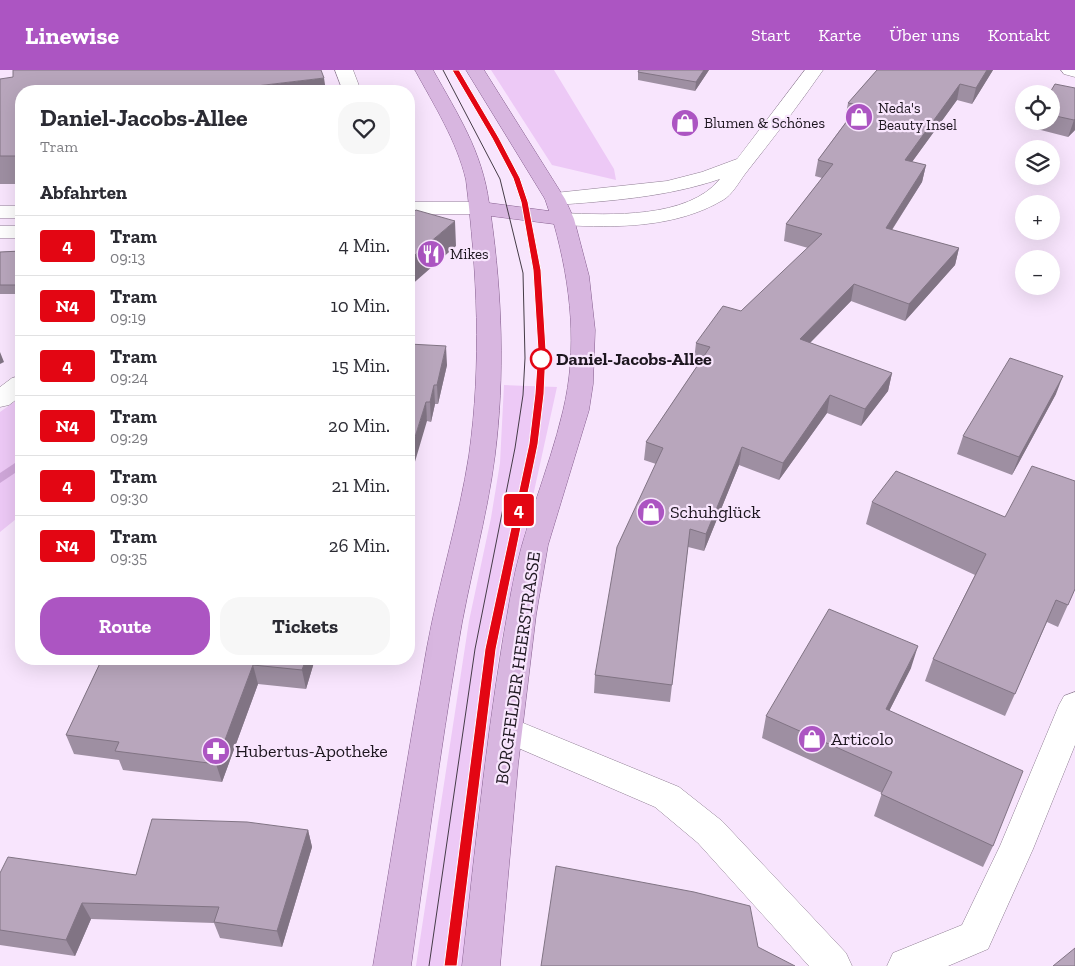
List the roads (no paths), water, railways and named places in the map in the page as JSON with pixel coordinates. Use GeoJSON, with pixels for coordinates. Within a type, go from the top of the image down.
{"type":"FeatureCollection","features":[{"type":"Feature","properties":{"kind":"main road"},"geometry":{"type":"LineString","coordinates":[[392,966],[443,644],[473,508],[482,454],[489,296],[480,208],[472,164],[452,121],[424,70]]}},
{"type":"Feature","properties":{"kind":"main road","name":"BORGFELDER HEERSTRASSE"},"geometry":{"type":"LineString","coordinates":[[475,70],[559,209],[575,258],[583,334],[584,372],[576,412],[531,563],[506,729],[481,966]]}},
{"type":"Feature","properties":{"kind":"main road"},"geometry":{"type":"LineString","coordinates":[[480,208],[559,209]]}},
{"type":"Feature","properties":{"kind":"street"},"geometry":{"type":"LineString","coordinates":[[344,70],[350,85]]}},
{"type":"Feature","properties":{"kind":"street"},"geometry":{"type":"LineString","coordinates":[[559,209],[626,219],[650,217],[690,208],[718,196],[814,70]]}},
{"type":"Feature","properties":{"kind":"street"},"geometry":{"type":"LineString","coordinates":[[1070,70],[1075,72]]}},
{"type":"Feature","properties":{"kind":"street"},"geometry":{"type":"LineString","coordinates":[[559,209],[620,193],[680,184],[705,178],[745,163]]}},
{"type":"Feature","properties":{"kind":"street"},"geometry":{"type":"LineString","coordinates":[[415,208],[480,208]]}},
{"type":"Feature","properties":{"kind":"street"},"geometry":{"type":"LineString","coordinates":[[0,212],[15,212]]}},
{"type":"Feature","properties":{"kind":"street"},"geometry":{"type":"LineString","coordinates":[[0,232],[15,232]]}},
{"type":"Feature","properties":{"kind":"street"},"geometry":{"type":"LineString","coordinates":[[0,398],[15,388]]}},
{"type":"Feature","properties":{"kind":"street"},"geometry":{"type":"LineString","coordinates":[[906,966],[975,937],[1016,849],[1075,705]]}},
{"type":"Feature","properties":{"kind":"street"},"geometry":{"type":"LineString","coordinates":[[506,729],[667,797],[710,832],[833,966]]}},
{"type":"Feature","properties":{"kind":"waterway"},"geometry":{"type":"LineString","coordinates":[[0,479],[15,468]]}},
{"type":"Feature","properties":{"kind":"tram line"},"geometry":{"type":"LineString","coordinates":[[429,966],[475,649],[515,448],[523,395],[525,358],[523,273],[500,179],[443,70]]}},
{"type":"Feature","properties":{"kind":"tram line"},"geometry":{"type":"LineString","coordinates":[[450,966],[491,649],[534,444],[542,350],[537,270],[525,202],[517,178],[456,70]]}},
{"type":"Feature","properties":{"kind":"tram line","name":"4"},"geometry":{"type":"LineString","coordinates":[[450,966],[491,649],[500,595],[534,444],[540,394],[542,350],[537,270],[525,202],[516,178],[496,138],[456,70]]}},
{"type":"Feature","properties":{"kind":"place","name":"Neda's Beauty Insel"},"geometry":{"type":"Point","coordinates":[859,117]}},
{"type":"Feature","properties":{"kind":"place","name":"Blumen & Schönes"},"geometry":{"type":"Point","coordinates":[685,123]}},
{"type":"Feature","properties":{"kind":"place","name":"Mikes"},"geometry":{"type":"Point","coordinates":[431,254]}},
{"type":"Feature","properties":{"kind":"place","name":"Daniel-Jacobs-Allee"},"geometry":{"type":"Point","coordinates":[541,359]}},
{"type":"Feature","properties":{"kind":"place","name":"Schuhglück"},"geometry":{"type":"Point","coordinates":[651,512]}},
{"type":"Feature","properties":{"kind":"place","name":"Articolo"},"geometry":{"type":"Point","coordinates":[812,739]}},
{"type":"Feature","properties":{"kind":"place","name":"Hubertus-Apotheke"},"geometry":{"type":"Point","coordinates":[216,751]}}]}
